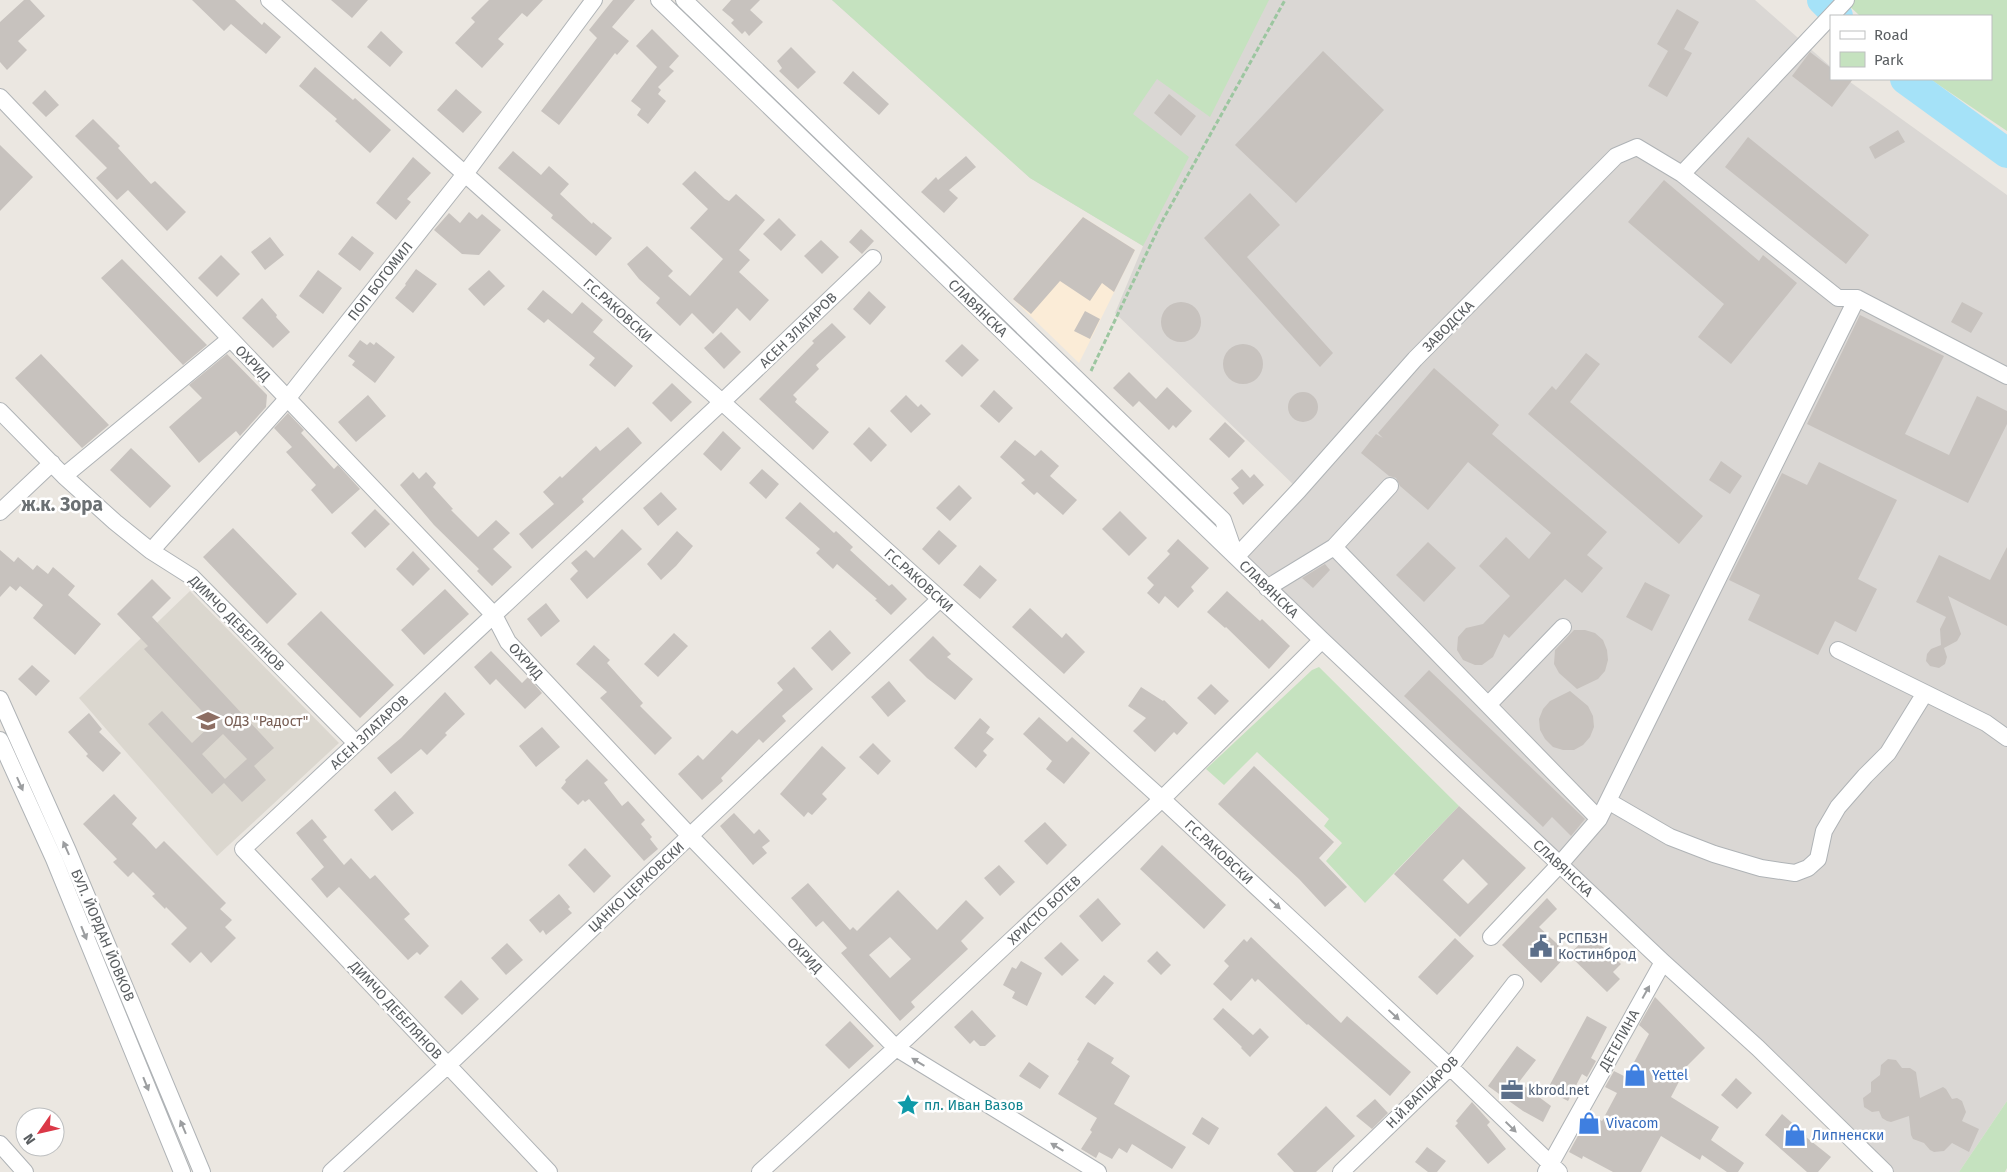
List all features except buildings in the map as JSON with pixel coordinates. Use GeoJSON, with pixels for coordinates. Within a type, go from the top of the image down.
{"type":"FeatureCollection","features":[{"type":"Feature","properties":{"kind":"street","name":"Г.С.РАКОВСКИ"},"geometry":{"type":"LineString","coordinates":[[269,0],[722,402],[1162,799],[1450,1067],[1552,1169]]}},
{"type":"Feature","properties":{"kind":"street","name":"ПОП БОГОМИЛ"},"geometry":{"type":"LineString","coordinates":[[151,551],[287,399],[465,174],[594,0]]}},
{"type":"Feature","properties":{"kind":"street"},"geometry":{"type":"LineString","coordinates":[[684,0],[1223,520],[1236,557]]}},
{"type":"Feature","properties":{"kind":"street"},"geometry":{"type":"LineString","coordinates":[[1832,15],[1846,0]]}},
{"type":"Feature","properties":{"kind":"street","name":"СЛАВЯНСКА"},"geometry":{"type":"LineString","coordinates":[[665,2],[1267,588],[1663,962],[1758,1048],[1885,1172]]}},
{"type":"Feature","properties":{"kind":"street"},"geometry":{"type":"LineString","coordinates":[[1830,17],[1682,174],[1838,298],[1857,298],[2007,376]]}},
{"type":"Feature","properties":{"kind":"street","name":"ОХРИД"},"geometry":{"type":"LineString","coordinates":[[0,97],[494,615],[508,642],[690,836],[896,1048],[1098,1172]]}},
{"type":"Feature","properties":{"kind":"street","name":"ЗАВОДСКА"},"geometry":{"type":"LineString","coordinates":[[1236,557],[1299,490],[1415,359],[1616,156],[1637,147],[1682,174]]}},
{"type":"Feature","properties":{"kind":"street","name":"АСЕН ЗЛАТАРОВ"},"geometry":{"type":"LineString","coordinates":[[243,849],[722,402],[873,258]]}},
{"type":"Feature","properties":{"kind":"street"},"geometry":{"type":"LineString","coordinates":[[1490,938],[1560,864],[1599,818],[1857,298]]}},
{"type":"Feature","properties":{"kind":"street"},"geometry":{"type":"LineString","coordinates":[[64,476],[230,339]]}},
{"type":"Feature","properties":{"kind":"street","name":"ДИМЧО ДЕБЕЛЯНОВ"},"geometry":{"type":"LineString","coordinates":[[0,410],[64,476],[151,551],[192,577],[356,743]]}},
{"type":"Feature","properties":{"kind":"street"},"geometry":{"type":"LineString","coordinates":[[0,512],[52,463]]}},
{"type":"Feature","properties":{"kind":"street"},"geometry":{"type":"LineString","coordinates":[[1267,588],[1334,547],[1390,486]]}},
{"type":"Feature","properties":{"kind":"street"},"geometry":{"type":"LineString","coordinates":[[1334,547],[1599,818]]}},
{"type":"Feature","properties":{"kind":"street","name":"ЦАНКО ЦЕРКОВСКИ"},"geometry":{"type":"LineString","coordinates":[[331,1172],[448,1065],[940,600]]}},
{"type":"Feature","properties":{"kind":"street"},"geometry":{"type":"LineString","coordinates":[[1488,705],[1563,627]]}},
{"type":"Feature","properties":{"kind":"street","name":"ХРИСТО БОТЕВ"},"geometry":{"type":"LineString","coordinates":[[760,1172],[896,1048],[1162,799],[1322,640]]}},
{"type":"Feature","properties":{"kind":"street"},"geometry":{"type":"LineString","coordinates":[[1838,650],[1986,724],[2007,738]]}},
{"type":"Feature","properties":{"kind":"street"},"geometry":{"type":"LineString","coordinates":[[1608,801],[1670,837],[1714,854],[1761,868],[1796,873],[1808,868],[1818,859],[1824,831],[1838,808],[1865,776],[1888,753],[1925,693]]}},
{"type":"Feature","properties":{"kind":"street","name":"БУЛ. ЙОРДАН ЙОВКОВ"},"geometry":{"type":"LineString","coordinates":[[0,700],[68,852],[202,1172]]}},
{"type":"Feature","properties":{"kind":"street","name":"БУЛ. ЙОРДАН ЙОВКОВ"},"geometry":{"type":"LineString","coordinates":[[0,740],[54,859],[182,1172]]}},
{"type":"Feature","properties":{"kind":"street","name":"ДИМЧО ДЕБЕЛЯНОВ"},"geometry":{"type":"LineString","coordinates":[[243,849],[549,1172]]}},
{"type":"Feature","properties":{"kind":"street","name":"ДЕТЕЛИНА"},"geometry":{"type":"LineString","coordinates":[[1552,1169],[1663,962]]}},
{"type":"Feature","properties":{"kind":"street","name":"Н.Й.ВАПЦАРОВ"},"geometry":{"type":"LineString","coordinates":[[1341,1172],[1450,1067],[1515,983]]}},
{"type":"Feature","properties":{"kind":"street"},"geometry":{"type":"LineString","coordinates":[[0,1144],[25,1172]]}},
{"type":"Feature","properties":{"kind":"path"},"geometry":{"type":"LineString","coordinates":[[1084,386],[1160,225],[1285,0]]}},
{"type":"Feature","properties":{"kind":"shaded area"},"geometry":{"type":"Polygon","coordinates":[[[832,0],[1755,0],[1830,66],[1830,80],[1847,80],[2007,195],[2007,1101],[1959,1172],[1885,1172],[1236,557],[1299,490],[1115,313],[1143,246],[1030,178],[832,0]]]}},
{"type":"Feature","properties":{"kind":"shaded area"},"geometry":{"type":"Polygon","coordinates":[[[1083,217],[1135,250],[1079,363],[1013,299],[1083,217]]]}},
{"type":"Feature","properties":{"kind":"shaded area","name":"ОДЗ \"Радост\""},"geometry":{"type":"Polygon","coordinates":[[[190,591],[339,743],[217,856],[79,698],[190,591]]]}},
{"type":"Feature","properties":{"kind":"green space"},"geometry":{"type":"Polygon","coordinates":[[[832,0],[1269,0],[1210,117],[1157,79],[1133,114],[1189,157],[1143,246],[1030,178],[832,0]]]}},
{"type":"Feature","properties":{"kind":"green space"},"geometry":{"type":"Polygon","coordinates":[[[1843,0],[2007,0],[2007,131],[1931,80],[1992,80],[1992,15],[1859,15],[1843,0]]]}},
{"type":"Feature","properties":{"kind":"green space"},"geometry":{"type":"Polygon","coordinates":[[[1319,667],[1459,806],[1365,903],[1326,861],[1342,843],[1324,826],[1329,819],[1257,752],[1224,785],[1206,769],[1312,670],[1319,667]]]}},
{"type":"Feature","properties":{"kind":"green space"},"geometry":{"type":"Polygon","coordinates":[[[2007,1101],[2007,1168],[2005,1172],[1959,1172],[2007,1101]]]}},
{"type":"Feature","properties":{"kind":"waterway"},"geometry":{"type":"LineString","coordinates":[[1822,0],[1837,15]]}},
{"type":"Feature","properties":{"kind":"waterway"},"geometry":{"type":"LineString","coordinates":[[1906,80],[2007,153]]}},
{"type":"Feature","properties":{"kind":"place","name":"ОДЗ \"Радост\""},"geometry":{"type":"Point","coordinates":[208,721]}},
{"type":"Feature","properties":{"kind":"place","name":"РСПБЗН Костинброд"},"geometry":{"type":"Point","coordinates":[1541,946]}},
{"type":"Feature","properties":{"kind":"place","name":"Yettel"},"geometry":{"type":"Point","coordinates":[1635,1075]}},
{"type":"Feature","properties":{"kind":"place","name":"kbrod.net"},"geometry":{"type":"Point","coordinates":[1512,1090]}},
{"type":"Feature","properties":{"kind":"place","name":"пл. Иван Вазов"},"geometry":{"type":"Point","coordinates":[908,1105]}},
{"type":"Feature","properties":{"kind":"place","name":"Vivacom"},"geometry":{"type":"Point","coordinates":[1589,1123]}},
{"type":"Feature","properties":{"kind":"place","name":"Липненски"},"geometry":{"type":"Point","coordinates":[1795,1135]}},
{"type":"Feature","properties":{"kind":"district","name":"ж.к. Зора"},"geometry":{"type":"Point","coordinates":[62,504]}}]}
